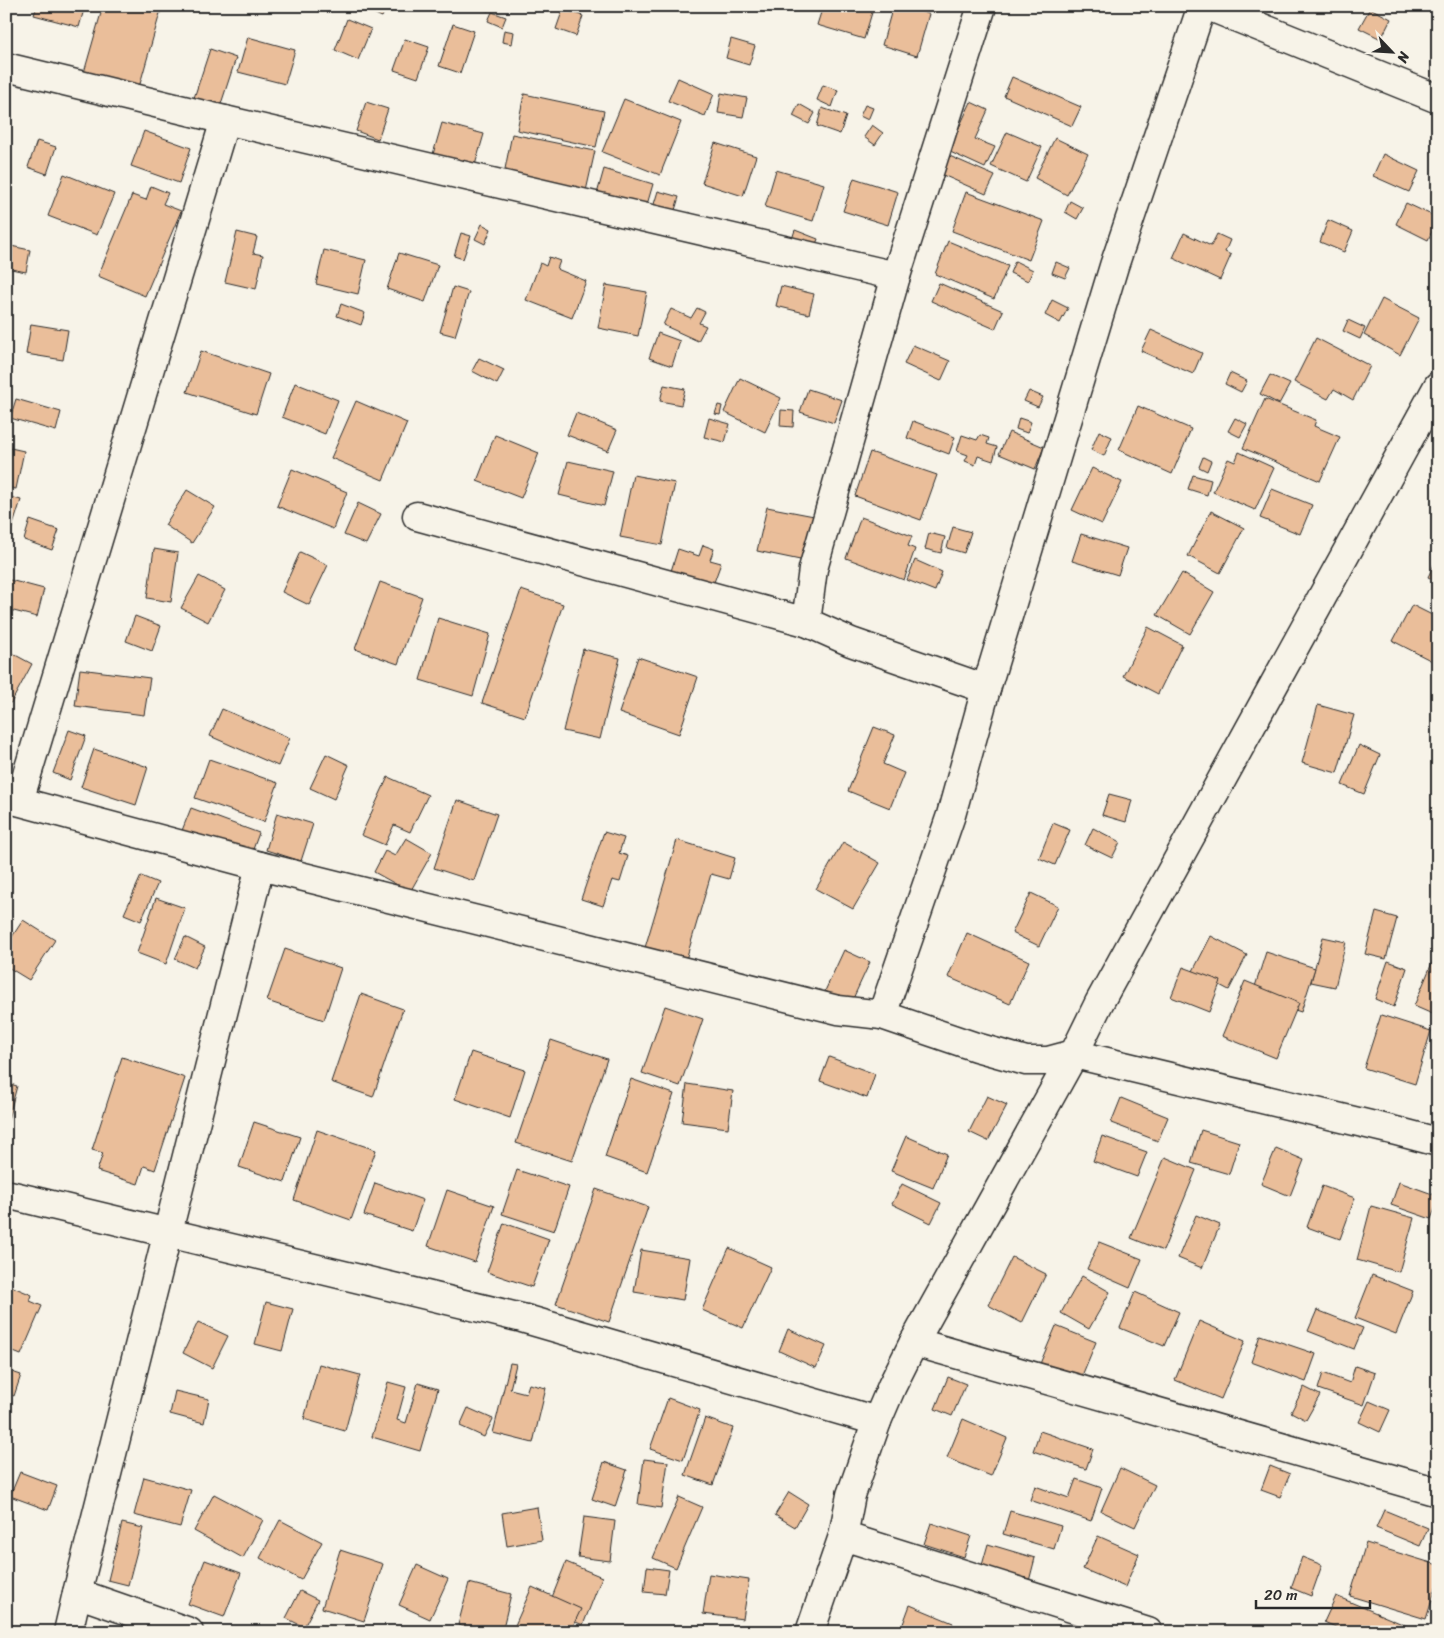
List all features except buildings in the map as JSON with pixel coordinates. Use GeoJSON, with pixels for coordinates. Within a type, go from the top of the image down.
{"type":"FeatureCollection","features":[{"type":"Feature","properties":{"kind":"street"},"geometry":{"type":"LineString","coordinates":[[806,622],[813,569],[896,276],[982,6]]}},
{"type":"Feature","properties":{"kind":"street"},"geometry":{"type":"LineString","coordinates":[[882,1015],[951,815],[986,689],[1114,266],[1202,6]]}},
{"type":"Feature","properties":{"kind":"street"},"geometry":{"type":"LineString","coordinates":[[1208,6],[1438,99]]}},
{"type":"Feature","properties":{"kind":"street"},"geometry":{"type":"LineString","coordinates":[[6,67],[225,120],[896,276]]}},
{"type":"Feature","properties":{"kind":"street"},"geometry":{"type":"LineString","coordinates":[[225,120],[12,800],[260,866],[829,1008],[882,1015],[1026,1061],[1048,1061],[1074,1054],[1438,1142]]}},
{"type":"Feature","properties":{"kind":"street"},"geometry":{"type":"LineString","coordinates":[[810,1632],[843,1536],[851,1495],[877,1421],[914,1342],[1074,1054],[1104,994],[1438,386]]}},
{"type":"Feature","properties":{"kind":"street"},"geometry":{"type":"LineString","coordinates":[[417,516],[806,622],[851,642],[986,689]]}},
{"type":"Feature","properties":{"kind":"street"},"geometry":{"type":"LineString","coordinates":[[68,1632],[260,866]]}},
{"type":"Feature","properties":{"kind":"street"},"geometry":{"type":"LineString","coordinates":[[6,1194],[522,1318],[877,1421]]}},
{"type":"Feature","properties":{"kind":"street"},"geometry":{"type":"LineString","coordinates":[[914,1342],[1438,1492]]}},
{"type":"Feature","properties":{"kind":"street"},"geometry":{"type":"LineString","coordinates":[[843,1536],[1148,1632]]}},
{"type":"Feature","properties":{"kind":"street"},"geometry":{"type":"LineString","coordinates":[[77,1592],[189,1632]]}}]}
